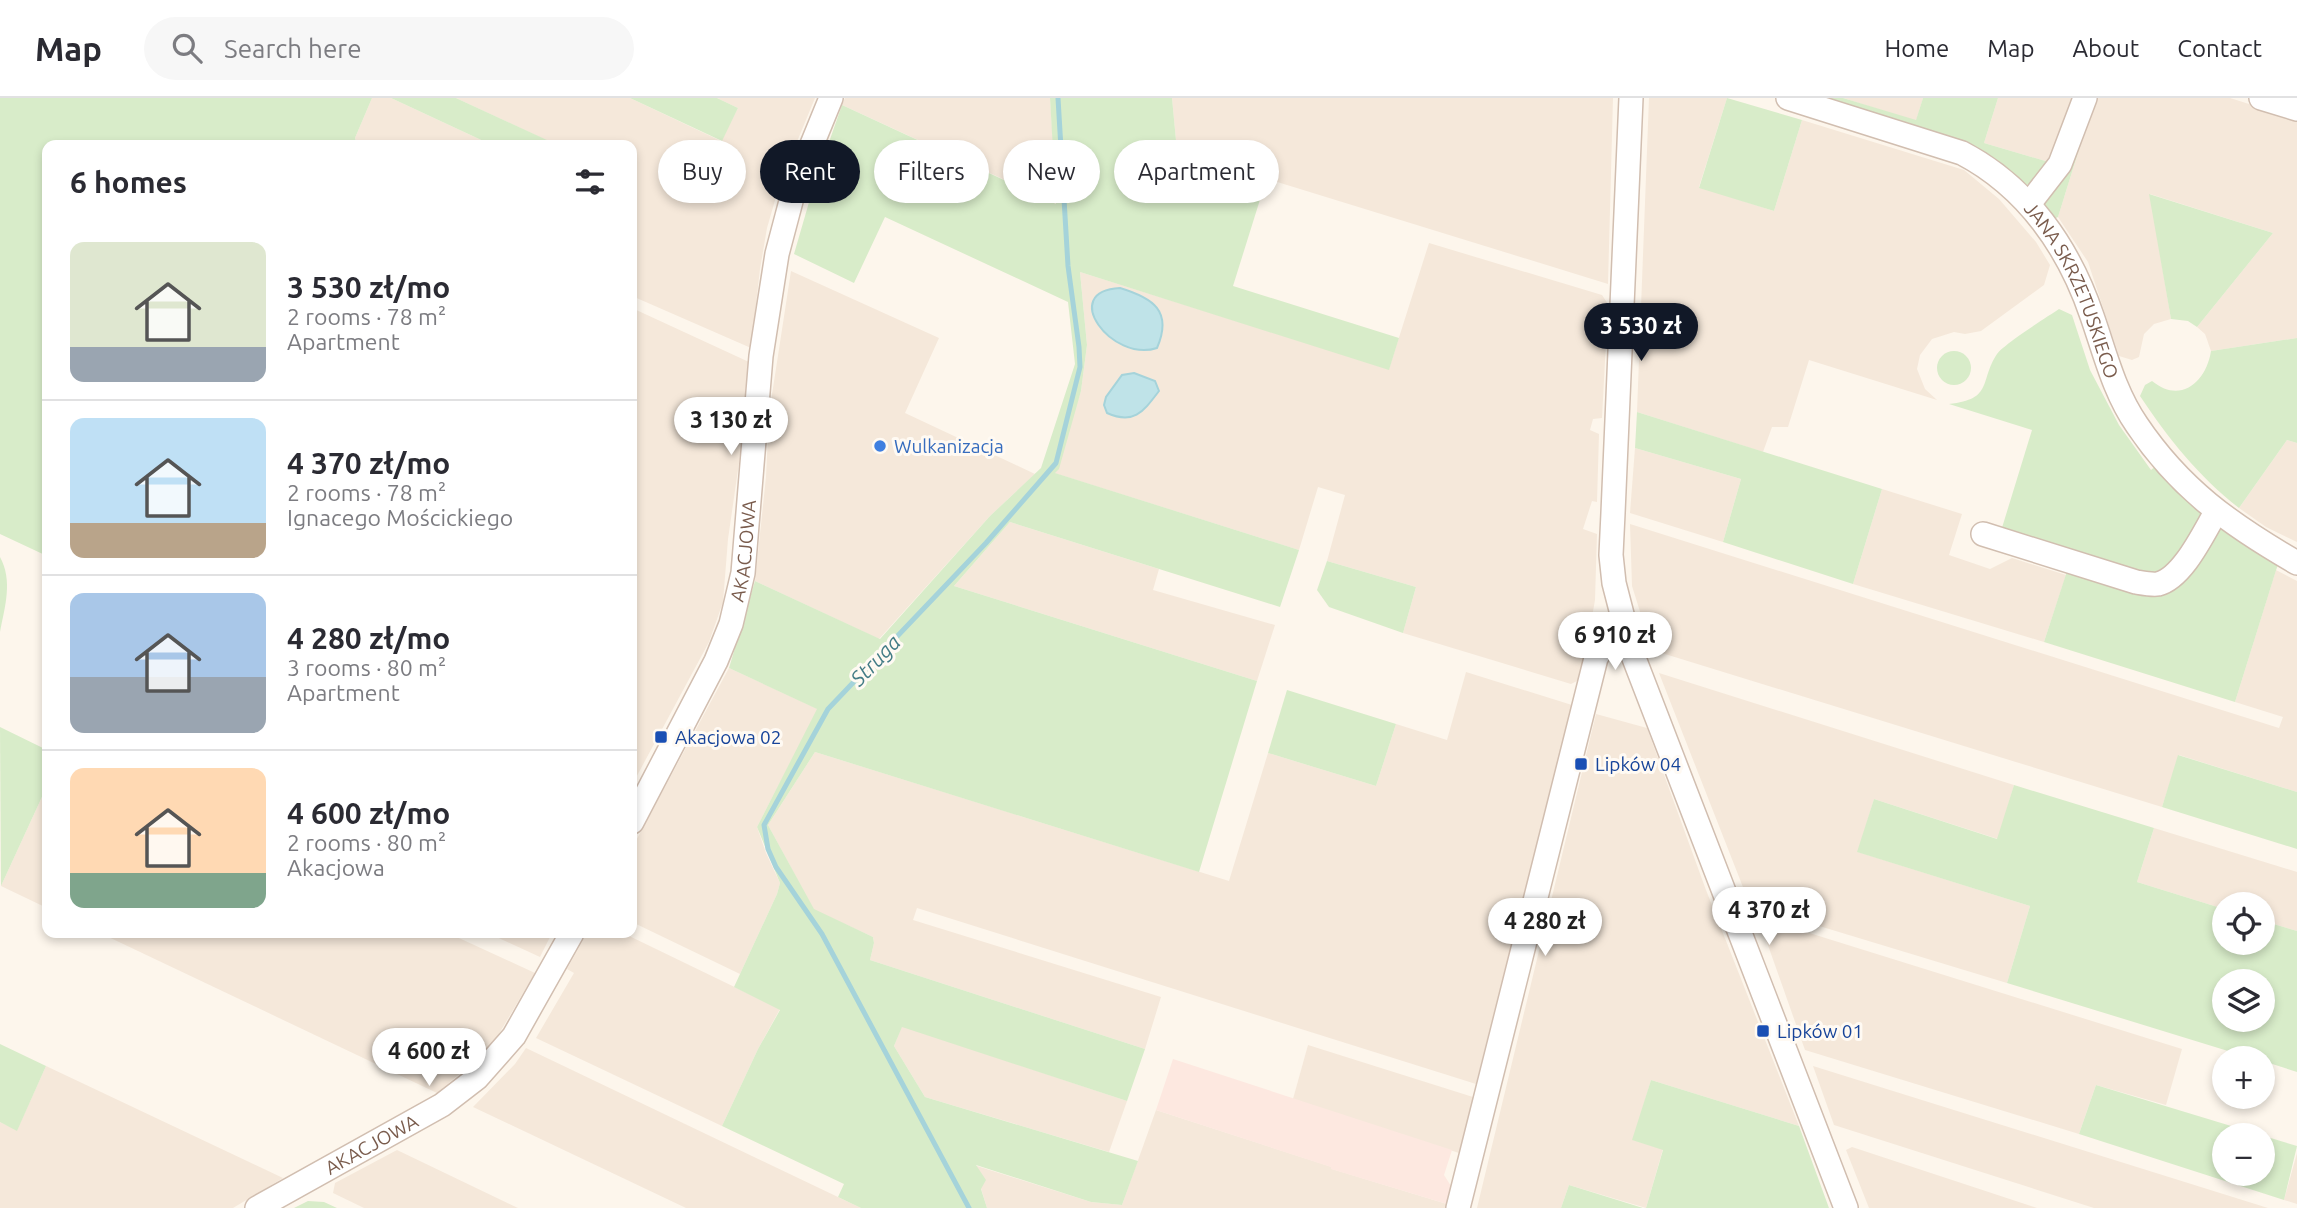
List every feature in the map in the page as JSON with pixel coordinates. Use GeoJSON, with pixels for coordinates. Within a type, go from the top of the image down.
{"type":"FeatureCollection","features":[{"type":"Feature","properties":{"kind":"street","name":"AKACJOWA"},"geometry":{"type":"LineString","coordinates":[[637,812],[716,661],[731,624],[743,573],[761,356],[775,267],[795,186],[831,98]]}},
{"type":"Feature","properties":{"kind":"street"},"geometry":{"type":"LineString","coordinates":[[1631,98],[1611,555],[1614,583],[1626,631],[1651,704],[1846,1208]]}},
{"type":"Feature","properties":{"kind":"street","name":"JANA SKRZETUSKIEGO"},"geometry":{"type":"LineString","coordinates":[[1788,98],[1962,153],[1980,163],[2029,204],[2057,242],[2077,280],[2116,386],[2136,424],[2185,484],[2216,512],[2248,535],[2297,563]]}},
{"type":"Feature","properties":{"kind":"street"},"geometry":{"type":"LineString","coordinates":[[2029,204],[2060,164],[2085,98]]}},
{"type":"Feature","properties":{"kind":"street"},"geometry":{"type":"LineString","coordinates":[[2261,98],[2297,109]]}},
{"type":"Feature","properties":{"kind":"street"},"geometry":{"type":"LineString","coordinates":[[1983,534],[2136,582],[2158,584],[2175,574],[2189,557],[2216,512]]}},
{"type":"Feature","properties":{"kind":"street"},"geometry":{"type":"LineString","coordinates":[[1458,1208],[1596,658],[1606,640],[1626,631]]}},
{"type":"Feature","properties":{"kind":"street","name":"AKACJOWA"},"geometry":{"type":"LineString","coordinates":[[257,1208],[442,1105],[477,1078],[514,1036],[569,938]]}},
{"type":"Feature","properties":{"kind":"shaded area"},"geometry":{"type":"Polygon","coordinates":[[[372,98],[391,98],[481,140],[356,140],[372,98]]]}},
{"type":"Feature","properties":{"kind":"shaded area"},"geometry":{"type":"Polygon","coordinates":[[[456,98],[630,98],[719,140],[658,140],[658,203],[746,203],[746,140],[722,140],[738,108],[717,98],[815,98],[798,140],[760,140],[760,203],[774,203],[760,269],[751,348],[637,298],[637,140],[546,140],[456,98]]]}},
{"type":"Feature","properties":{"kind":"shaded area"},"geometry":{"type":"Polygon","coordinates":[[[845,98],[1050,98],[1053,140],[1003,140],[1003,179],[989,173],[989,140],[918,140],[842,105],[845,98]]]}},
{"type":"Feature","properties":{"kind":"shaded area"},"geometry":{"type":"Polygon","coordinates":[[[1172,98],[1613,98],[1608,284],[1279,182],[1279,140],[1176,140],[1172,98]]]}},
{"type":"Feature","properties":{"kind":"shaded area"},"geometry":{"type":"Polygon","coordinates":[[[1649,98],[1727,98],[1699,187],[1774,211],[1802,120],[1964,170],[1999,199],[2036,242],[2050,265],[2044,285],[1981,331],[1965,334],[1954,332],[1932,339],[1920,355],[1917,369],[1925,389],[1937,400],[1809,360],[1788,427],[1772,427],[1763,452],[1637,412],[1649,98]]]}},
{"type":"Feature","properties":{"kind":"shaded area"},"geometry":{"type":"Polygon","coordinates":[[[1843,98],[1923,98],[1916,121],[1843,98]]]}},
{"type":"Feature","properties":{"kind":"shaded area"},"geometry":{"type":"Polygon","coordinates":[[[1998,98],[2072,98],[2052,163],[1984,143],[1998,98]]]}},
{"type":"Feature","properties":{"kind":"shaded area"},"geometry":{"type":"Polygon","coordinates":[[[2095,98],[2230,98],[2297,119],[2297,338],[2211,351],[2205,334],[2197,327],[2273,233],[2150,194],[2171,319],[2154,324],[2144,334],[2139,357],[2132,360],[2119,356],[2088,262],[2058,217],[2095,98]]]}},
{"type":"Feature","properties":{"kind":"shaded area"},"geometry":{"type":"Polygon","coordinates":[[[1429,243],[1602,295],[1608,304],[1602,418],[1593,419],[1590,430],[1599,434],[1597,502],[1592,501],[1583,529],[1597,534],[1595,600],[1581,679],[1571,684],[1403,633],[1416,587],[1327,561],[1345,495],[1318,487],[1299,550],[1054,473],[1081,391],[1087,345],[1080,272],[1389,369],[1429,243]]]}},
{"type":"Feature","properties":{"kind":"shaded area"},"geometry":{"type":"Polygon","coordinates":[[[791,271],[939,338],[905,413],[1035,474],[990,516],[879,639],[755,581],[766,477],[769,414],[791,271]]]}},
{"type":"Feature","properties":{"kind":"shaded area"},"geometry":{"type":"Polygon","coordinates":[[[637,310],[749,362],[723,602],[709,642],[637,776],[637,310]]]}},
{"type":"Feature","properties":{"kind":"shaded area"},"geometry":{"type":"Polygon","coordinates":[[[2287,440],[2297,443],[2297,542],[2266,527],[2239,508],[2287,440]]]}},
{"type":"Feature","properties":{"kind":"shaded area"},"geometry":{"type":"Polygon","coordinates":[[[1635,448],[1741,479],[1723,542],[1630,513],[1635,448]]]}},
{"type":"Feature","properties":{"kind":"shaded area"},"geometry":{"type":"Polygon","coordinates":[[[1882,489],[1962,514],[1949,555],[1990,569],[2012,558],[2066,575],[2044,642],[1853,584],[1882,489]]]}},
{"type":"Feature","properties":{"kind":"shaded area"},"geometry":{"type":"Polygon","coordinates":[[[1010,522],[1159,569],[1153,590],[1275,625],[1257,681],[954,586],[1010,522]]]}},
{"type":"Feature","properties":{"kind":"shaded area"},"geometry":{"type":"Polygon","coordinates":[[[1630,524],[2279,728],[2283,717],[2235,702],[2276,570],[2297,581],[2297,792],[2179,755],[2162,807],[1652,650],[1632,586],[1630,524]]]}},
{"type":"Feature","properties":{"kind":"shaded area"},"geometry":{"type":"Polygon","coordinates":[[[729,668],[818,709],[757,827],[780,883],[740,974],[637,924],[637,839],[729,668]]]}},
{"type":"Feature","properties":{"kind":"shaded area"},"geometry":{"type":"Polygon","coordinates":[[[1466,672],[1572,705],[1476,1084],[917,908],[913,920],[1161,997],[1145,1049],[870,960],[873,937],[814,910],[768,825],[815,752],[1229,881],[1268,753],[1376,786],[1396,724],[1447,740],[1466,672]]]}},
{"type":"Feature","properties":{"kind":"shaded area"},"geometry":{"type":"Polygon","coordinates":[[[1659,673],[2014,785],[1998,839],[1874,799],[1858,852],[2030,906],[2007,983],[1750,905],[1659,673]]]}},
{"type":"Feature","properties":{"kind":"shaded area"},"geometry":{"type":"Polygon","coordinates":[[[1596,714],[1647,728],[1706,890],[1799,1126],[1651,1080],[1633,1140],[1663,1149],[1646,1208],[1569,1185],[1561,1208],[1477,1208],[1596,714]]]}},
{"type":"Feature","properties":{"kind":"shaded area"},"geometry":{"type":"Polygon","coordinates":[[[42,797],[42,906],[1,886],[42,797]]]}},
{"type":"Feature","properties":{"kind":"shaded area"},"geometry":{"type":"Polygon","coordinates":[[[2154,828],[2297,872],[2297,931],[2275,925],[2275,892],[2212,892],[2212,905],[2137,882],[2154,828]]]}},
{"type":"Feature","properties":{"kind":"shaded area"},"geometry":{"type":"Polygon","coordinates":[[[1758,917],[2182,1049],[2166,1105],[2096,1085],[2079,1134],[1805,1050],[1758,917]]]}},
{"type":"Feature","properties":{"kind":"shaded area"},"geometry":{"type":"Polygon","coordinates":[[[111,938],[459,938],[535,973],[497,1037],[482,1055],[437,1093],[111,938]]]}},
{"type":"Feature","properties":{"kind":"shaded area"},"geometry":{"type":"Polygon","coordinates":[[[499,938],[550,938],[540,957],[499,938]]]}},
{"type":"Feature","properties":{"kind":"shaded area"},"geometry":{"type":"Polygon","coordinates":[[[584,938],[633,938],[780,1009],[722,1126],[536,1038],[574,973],[567,969],[584,938]]]}},
{"type":"Feature","properties":{"kind":"shaded area"},"geometry":{"type":"Polygon","coordinates":[[[902,1026],[1127,1101],[1109,1152],[925,1097],[894,1046],[902,1026]]]}},
{"type":"Feature","properties":{"kind":"shaded area"},"geometry":{"type":"Polygon","coordinates":[[[1308,1045],[1473,1097],[1459,1153],[1293,1099],[1308,1045]]]}},
{"type":"Feature","properties":{"kind":"shaded area"},"geometry":{"type":"Polygon","coordinates":[[[526,1048],[861,1208],[686,1208],[473,1107],[515,1064],[526,1048]]]}},
{"type":"Feature","properties":{"kind":"shaded area"},"geometry":{"type":"Polygon","coordinates":[[[1173,1059],[1452,1150],[1444,1175],[1451,1186],[1447,1204],[1331,1169],[1156,1110],[1173,1059]]]}},
{"type":"Feature","properties":{"kind":"shaded area"},"geometry":{"type":"Polygon","coordinates":[[[46,1066],[283,1178],[233,1208],[0,1208],[0,1122],[17,1130],[46,1066]]]}},
{"type":"Feature","properties":{"kind":"shaded area"},"geometry":{"type":"Polygon","coordinates":[[[1813,1066],[2268,1208],[2094,1208],[1834,1125],[1813,1066]]]}},
{"type":"Feature","properties":{"kind":"shaded area"},"geometry":{"type":"Polygon","coordinates":[[[1156,1110],[1447,1204],[1445,1208],[987,1208],[974,1165],[1091,1202],[1122,1205],[1156,1110]]]}},
{"type":"Feature","properties":{"kind":"shaded area"},"geometry":{"type":"Polygon","coordinates":[[[1852,1147],[2037,1208],[1869,1208],[1846,1150],[1852,1147]]]}},
{"type":"Feature","properties":{"kind":"shaded area"},"geometry":{"type":"Polygon","coordinates":[[[397,1150],[518,1208],[364,1208],[333,1193],[335,1183],[397,1150]]]}},
{"type":"Feature","properties":{"kind":"shaded area"},"geometry":{"type":"Polygon","coordinates":[[[2297,1153],[2297,1204],[2284,1200],[2297,1153]]]}},
{"type":"Feature","properties":{"kind":"green space"},"geometry":{"type":"Polygon","coordinates":[[[0,98],[372,98],[356,140],[42,140],[42,554],[0,534],[0,98]]]}},
{"type":"Feature","properties":{"kind":"green space"},"geometry":{"type":"Polygon","coordinates":[[[391,98],[456,98],[547,140],[481,140],[391,98]]]}},
{"type":"Feature","properties":{"kind":"green space"},"geometry":{"type":"Polygon","coordinates":[[[630,98],[717,98],[738,108],[722,140],[630,98]]]}},
{"type":"Feature","properties":{"kind":"green space"},"geometry":{"type":"Polygon","coordinates":[[[1050,98],[1172,98],[1176,140],[1114,140],[1114,203],[1259,203],[1233,286],[1399,338],[1389,370],[1080,272],[1087,345],[1081,391],[1059,469],[1055,473],[1299,550],[1280,607],[1010,522],[954,586],[1257,681],[1199,872],[815,752],[768,825],[814,909],[873,937],[870,960],[1145,1049],[1127,1101],[902,1027],[894,1046],[925,1097],[1138,1161],[1122,1205],[1091,1202],[976,1165],[986,1180],[981,1189],[987,1208],[861,1208],[838,1197],[844,1184],[722,1126],[758,1049],[780,1010],[734,987],[780,883],[757,827],[817,709],[729,668],[755,581],[880,639],[990,516],[1041,468],[1075,364],[1068,302],[885,217],[854,283],[794,254],[809,203],[860,203],[860,140],[830,140],[842,105],[918,140],[874,140],[874,203],[989,203],[989,173],[1003,179],[1003,203],[1100,203],[1100,140],[1052,140],[1050,98]]]}},
{"type":"Feature","properties":{"kind":"green space"},"geometry":{"type":"Polygon","coordinates":[[[1727,98],[1802,120],[1774,211],[1699,188],[1727,98]]]}},
{"type":"Feature","properties":{"kind":"green space"},"geometry":{"type":"Polygon","coordinates":[[[1816,98],[1843,98],[1916,120],[1923,98],[1998,98],[1984,143],[2052,163],[2033,184],[2024,185],[1816,98]]]}},
{"type":"Feature","properties":{"kind":"green space"},"geometry":{"type":"Polygon","coordinates":[[[2095,98],[2058,217],[2050,221],[2042,211],[2043,202],[2095,98]]]}},
{"type":"Feature","properties":{"kind":"green space"},"geometry":{"type":"Polygon","coordinates":[[[2149,194],[2273,233],[2197,327],[2188,321],[2171,319],[2149,194]]]}},
{"type":"Feature","properties":{"kind":"green space"},"geometry":{"type":"Polygon","coordinates":[[[2059,309],[2072,315],[2090,370],[2119,425],[2151,470],[2157,465],[2201,508],[2203,516],[2189,541],[2177,558],[2156,576],[2001,531],[2032,430],[1949,404],[1963,402],[1979,393],[1997,354],[2059,309]]]}},
{"type":"Feature","properties":{"kind":"green space"},"geometry":{"type":"Polygon","coordinates":[[[2297,338],[2297,443],[2287,440],[2239,508],[2210,483],[2185,456],[2140,396],[2145,385],[2152,381],[2172,391],[2190,387],[2204,372],[2211,351],[2297,338]]]}},
{"type":"Feature","properties":{"kind":"green space"},"geometry":{"type":"Polygon","coordinates":[[[1954,351],[1966,356],[1971,368],[1966,380],[1954,385],[1942,380],[1937,368],[1942,356],[1954,351]]]}},
{"type":"Feature","properties":{"kind":"green space"},"geometry":{"type":"Polygon","coordinates":[[[1637,412],[1882,489],[1853,584],[1723,542],[1741,479],[1635,448],[1637,412]]]}},
{"type":"Feature","properties":{"kind":"green space"},"geometry":{"type":"Polygon","coordinates":[[[2224,528],[2278,564],[2235,702],[2044,642],[2068,568],[2137,590],[2215,529],[2224,528]]]}},
{"type":"Feature","properties":{"kind":"green space"},"geometry":{"type":"Polygon","coordinates":[[[0,557],[7,584],[0,632],[0,557]]]}},
{"type":"Feature","properties":{"kind":"green space"},"geometry":{"type":"Polygon","coordinates":[[[1327,561],[1416,587],[1403,633],[1329,607],[1317,590],[1327,561]]]}},
{"type":"Feature","properties":{"kind":"green space"},"geometry":{"type":"Polygon","coordinates":[[[1287,690],[1396,724],[1376,786],[1268,753],[1287,690]]]}},
{"type":"Feature","properties":{"kind":"green space"},"geometry":{"type":"Polygon","coordinates":[[[0,727],[42,748],[42,797],[1,886],[0,727]]]}},
{"type":"Feature","properties":{"kind":"green space"},"geometry":{"type":"Polygon","coordinates":[[[2178,755],[2297,792],[2297,849],[2162,807],[2178,755]]]}},
{"type":"Feature","properties":{"kind":"green space"},"geometry":{"type":"Polygon","coordinates":[[[2014,785],[2154,828],[2137,882],[2212,905],[2212,955],[2275,955],[2275,925],[2297,931],[2297,1072],[2275,1065],[2275,1046],[2212,1046],[2007,983],[2030,906],[1857,852],[1874,799],[1997,839],[2014,785]]]}},
{"type":"Feature","properties":{"kind":"green space"},"geometry":{"type":"Polygon","coordinates":[[[0,1044],[46,1066],[17,1131],[0,1122],[0,1044]]]}},
{"type":"Feature","properties":{"kind":"green space"},"geometry":{"type":"Polygon","coordinates":[[[1651,1080],[1799,1126],[1829,1208],[1646,1208],[1663,1150],[1632,1140],[1651,1080]]]}},
{"type":"Feature","properties":{"kind":"green space"},"geometry":{"type":"Polygon","coordinates":[[[2096,1085],[2221,1123],[2212,1123],[2212,1177],[2079,1134],[2096,1085]]]}},
{"type":"Feature","properties":{"kind":"green space"},"geometry":{"type":"Polygon","coordinates":[[[2275,1139],[2297,1146],[2284,1200],[2241,1186],[2275,1186],[2275,1139]]]}},
{"type":"Feature","properties":{"kind":"green space"},"geometry":{"type":"Polygon","coordinates":[[[1569,1185],[1643,1208],[1561,1208],[1569,1185]]]}},
{"type":"Feature","properties":{"kind":"green space"},"geometry":{"type":"Polygon","coordinates":[[[308,1201],[324,1202],[337,1208],[294,1208],[308,1201]]]}},
{"type":"Feature","properties":{"kind":"water"},"geometry":{"type":"Polygon","coordinates":[[[1120,288],[1142,296],[1157,308],[1163,324],[1157,348],[1140,350],[1124,345],[1098,325],[1093,312],[1093,301],[1102,292],[1120,288]]]}},
{"type":"Feature","properties":{"kind":"water"},"geometry":{"type":"Polygon","coordinates":[[[1134,373],[1155,381],[1159,391],[1143,410],[1131,417],[1124,418],[1107,413],[1104,405],[1106,397],[1122,375],[1134,373]]]}},
{"type":"Feature","properties":{"kind":"waterway","name":"Struga"},"geometry":{"type":"LineString","coordinates":[[969,1208],[822,934],[776,867],[768,849],[764,825],[828,709],[986,543],[1056,463],[1080,367],[1068,266],[1058,98]]}},
{"type":"Feature","properties":{"kind":"place","name":"Wulkanizacja"},"geometry":{"type":"Point","coordinates":[880,446]}},
{"type":"Feature","properties":{"kind":"place","name":"Akacjowa 02"},"geometry":{"type":"Point","coordinates":[661,737]}},
{"type":"Feature","properties":{"kind":"place","name":"Lipków 04"},"geometry":{"type":"Point","coordinates":[1581,764]}},
{"type":"Feature","properties":{"kind":"place","name":"Lipków 01"},"geometry":{"type":"Point","coordinates":[1763,1031]}}]}
